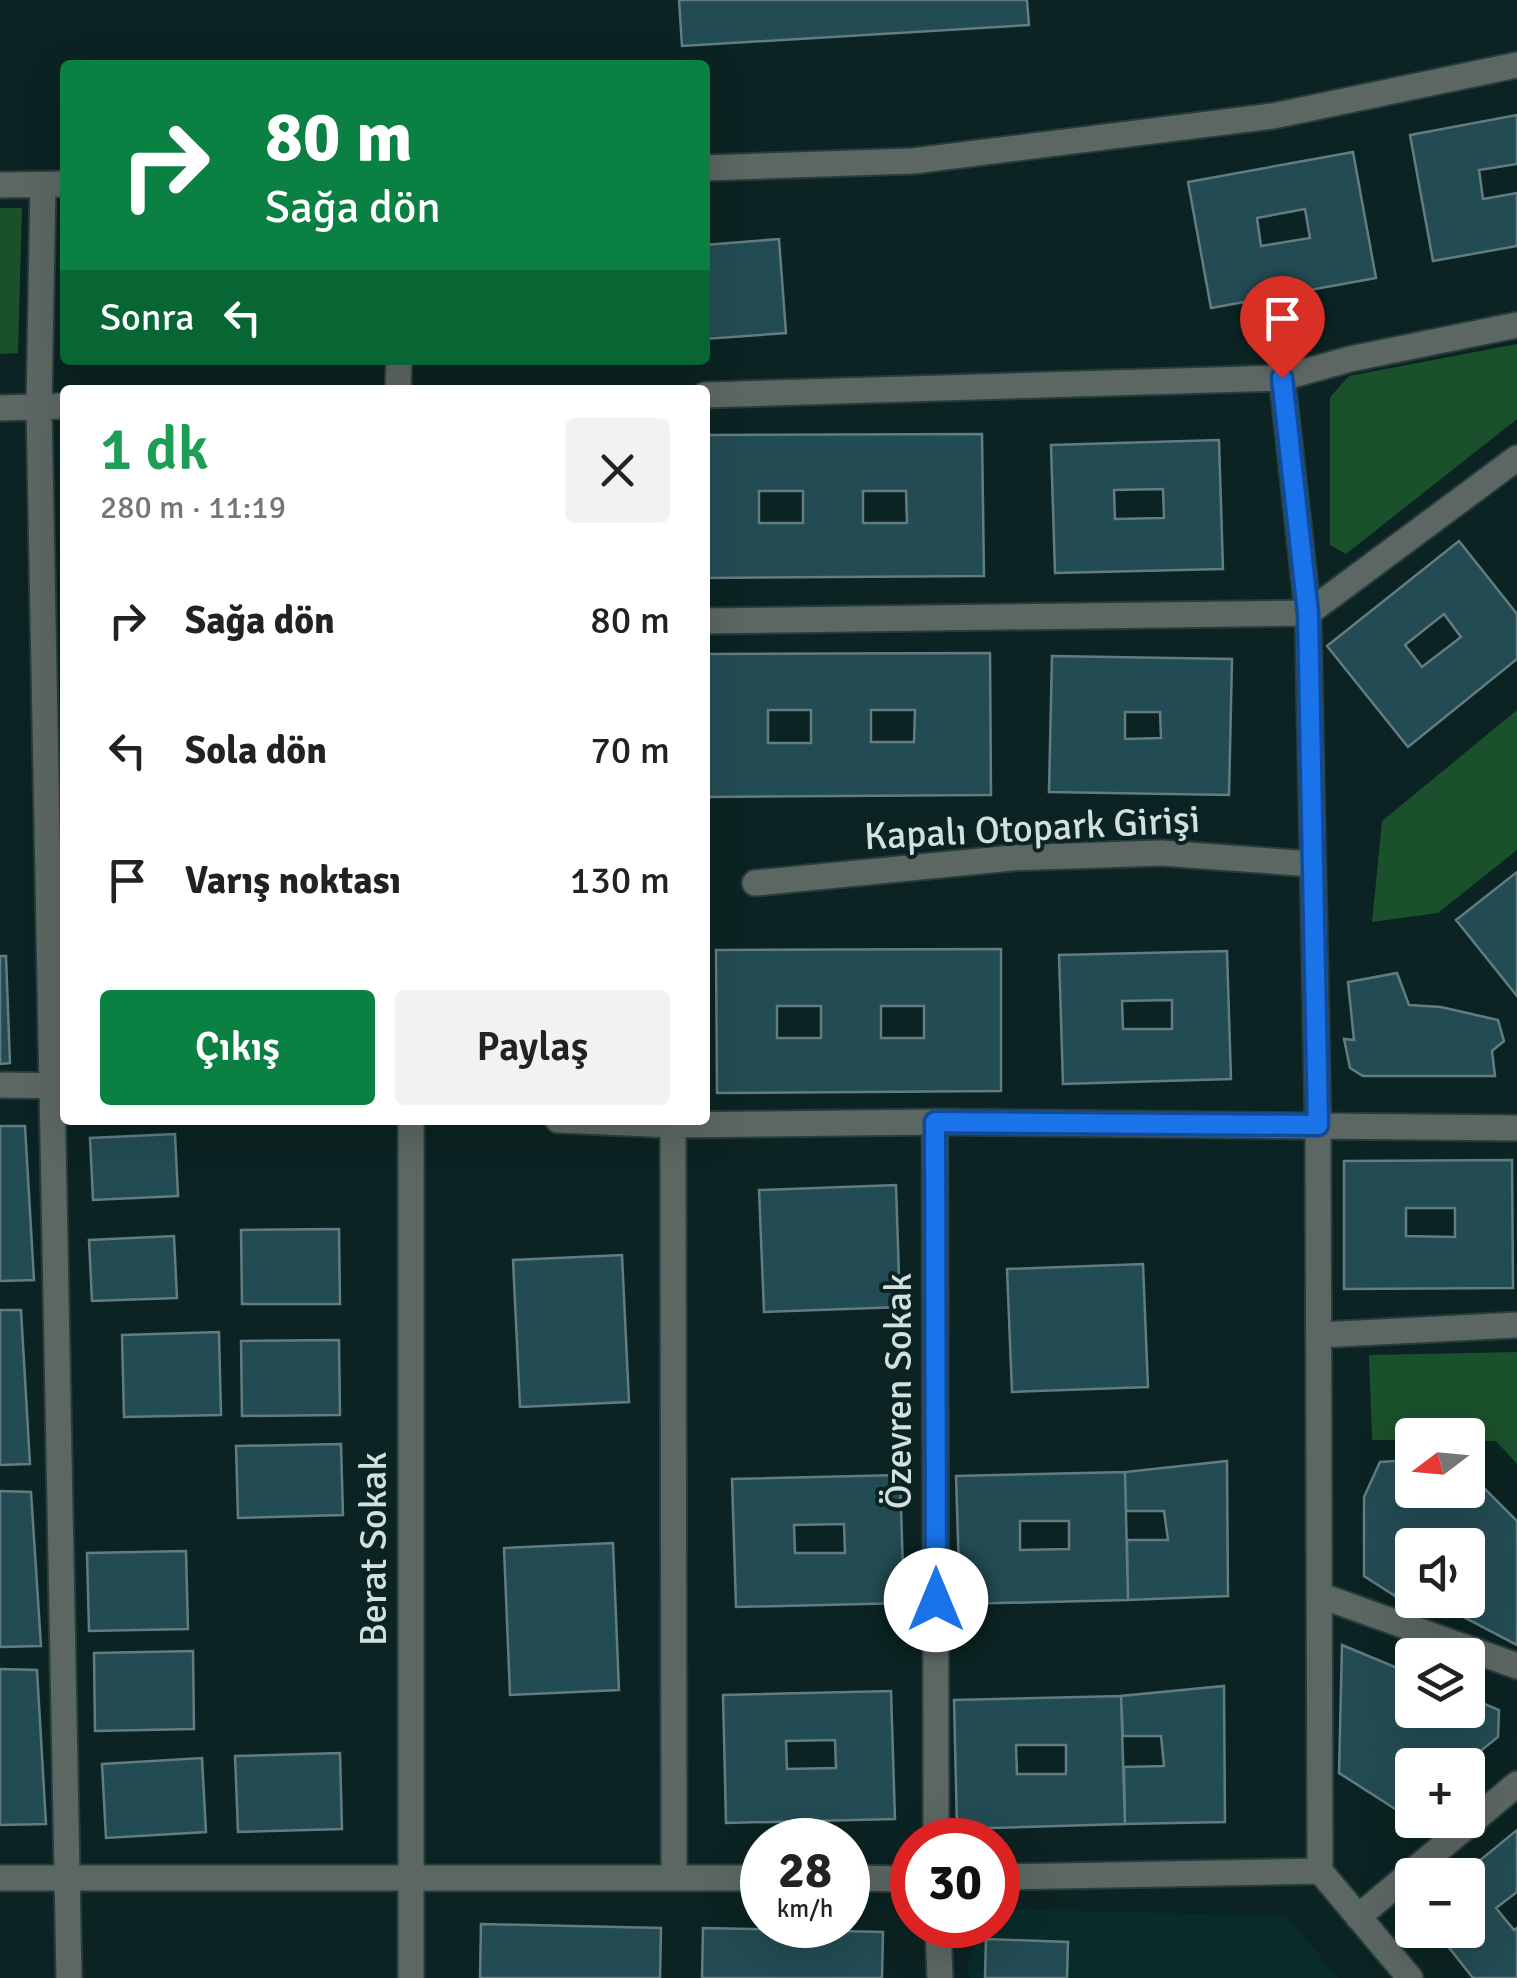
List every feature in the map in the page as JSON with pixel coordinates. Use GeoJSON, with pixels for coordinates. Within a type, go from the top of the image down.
{"type":"FeatureCollection","features":[{"type":"Feature","properties":{"kind":"street"},"geometry":{"type":"LineString","coordinates":[[710,168],[913,161],[1254,118],[1517,65]]}},
{"type":"Feature","properties":{"kind":"street"},"geometry":{"type":"LineString","coordinates":[[0,185],[54,185],[52,406],[69,1978]]}},
{"type":"Feature","properties":{"kind":"street"},"geometry":{"type":"LineString","coordinates":[[710,394],[1282,378],[1350,359],[1517,325]]}},
{"type":"Feature","properties":{"kind":"street"},"geometry":{"type":"LineString","coordinates":[[1282,378],[1308,613],[1318,1125],[1320,1872],[1410,1978]]}},
{"type":"Feature","properties":{"kind":"street"},"geometry":{"type":"LineString","coordinates":[[0,408],[52,406]]}},
{"type":"Feature","properties":{"kind":"street"},"geometry":{"type":"LineString","coordinates":[[710,621],[1308,613],[1517,458]]}},
{"type":"Feature","properties":{"kind":"street","name":"Kapalı Otopark Girişi"},"geometry":{"type":"LineString","coordinates":[[755,883],[1012,858],[1161,853],[1312,864]]}},
{"type":"Feature","properties":{"kind":"street"},"geometry":{"type":"LineString","coordinates":[[0,1084],[59,1086]]}},
{"type":"Feature","properties":{"kind":"street"},"geometry":{"type":"LineString","coordinates":[[710,1125],[935,1122],[1517,1128]]}},
{"type":"Feature","properties":{"kind":"street","name":"Özevren Sokak"},"geometry":{"type":"LineString","coordinates":[[935,1122],[936,1818]]}},
{"type":"Feature","properties":{"kind":"street","name":"Berat Sokak"},"geometry":{"type":"LineString","coordinates":[[411,1125],[411,1978]]}},
{"type":"Feature","properties":{"kind":"street"},"geometry":{"type":"LineString","coordinates":[[672,1125],[674,1878]]}},
{"type":"Feature","properties":{"kind":"street"},"geometry":{"type":"LineString","coordinates":[[1319,1335],[1517,1325]]}},
{"type":"Feature","properties":{"kind":"street"},"geometry":{"type":"LineString","coordinates":[[1319,1595],[1517,1666]]}},
{"type":"Feature","properties":{"kind":"street"},"geometry":{"type":"LineString","coordinates":[[1358,1917],[1517,1784]]}},
{"type":"Feature","properties":{"kind":"street"},"geometry":{"type":"LineString","coordinates":[[1020,1878],[1320,1872]]}},
{"type":"Feature","properties":{"kind":"street"},"geometry":{"type":"LineString","coordinates":[[0,1878],[740,1878]]}},
{"type":"Feature","properties":{"kind":"street"},"geometry":{"type":"LineString","coordinates":[[939,1948],[940,1978]]}},
{"type":"Feature","properties":{"kind":"shaded area"},"geometry":{"type":"Polygon","coordinates":[[[1020,1909],[1287,1916],[1338,1978],[969,1978],[968,1963],[973,1948],[1020,1948],[1020,1909]]]}},
{"type":"Feature","properties":{"kind":"green space"},"geometry":{"type":"Polygon","coordinates":[[[0,208],[22,208],[18,353],[0,354],[0,208]]]}},
{"type":"Feature","properties":{"kind":"green space"},"geometry":{"type":"Polygon","coordinates":[[[1517,344],[1517,419],[1346,554],[1330,545],[1330,397],[1349,376],[1517,344]]]}},
{"type":"Feature","properties":{"kind":"green space"},"geometry":{"type":"Polygon","coordinates":[[[1517,710],[1517,850],[1438,913],[1372,922],[1382,821],[1517,710]]]}},
{"type":"Feature","properties":{"kind":"green space"},"geometry":{"type":"Polygon","coordinates":[[[1517,1352],[1517,1464],[1496,1441],[1485,1441],[1485,1418],[1395,1418],[1395,1440],[1372,1440],[1369,1355],[1517,1352]]]}},
{"type":"Feature","properties":{"kind":"building"},"geometry":{"type":"Polygon","coordinates":[[[679,0],[1027,0],[1029,25],[682,46],[679,0]]]}},
{"type":"Feature","properties":{"kind":"building"},"geometry":{"type":"Polygon","coordinates":[[[1517,115],[1517,164],[1479,170],[1483,199],[1517,193],[1517,246],[1433,261],[1410,135],[1517,115]]]}},
{"type":"Feature","properties":{"kind":"building"},"geometry":{"type":"Polygon","coordinates":[[[1353,152],[1376,278],[1211,308],[1188,182],[1353,152]],[[1305,209],[1257,218],[1261,246],[1310,238],[1305,209]]]}},
{"type":"Feature","properties":{"kind":"building"},"geometry":{"type":"Polygon","coordinates":[[[779,239],[786,333],[710,339],[710,245],[779,239]]]}},
{"type":"Feature","properties":{"kind":"building"},"geometry":{"type":"Polygon","coordinates":[[[982,434],[984,576],[710,578],[710,435],[982,434]],[[759,491],[759,523],[803,523],[803,491],[759,491]],[[863,491],[863,523],[907,523],[906,491],[863,491]]]}},
{"type":"Feature","properties":{"kind":"building"},"geometry":{"type":"Polygon","coordinates":[[[1219,440],[1223,569],[1055,573],[1051,445],[1219,440]],[[1163,489],[1114,490],[1115,519],[1164,518],[1163,489]]]}},
{"type":"Feature","properties":{"kind":"building"},"geometry":{"type":"Polygon","coordinates":[[[1459,541],[1517,614],[1517,659],[1408,747],[1327,646],[1459,541]],[[1444,614],[1405,645],[1422,667],[1461,637],[1444,614]]]}},
{"type":"Feature","properties":{"kind":"building"},"geometry":{"type":"Polygon","coordinates":[[[990,653],[991,795],[710,797],[710,654],[990,653]],[[768,710],[768,743],[811,743],[811,710],[768,710]],[[871,710],[871,742],[914,742],[915,710],[871,710]]]}},
{"type":"Feature","properties":{"kind":"building"},"geometry":{"type":"Polygon","coordinates":[[[1052,656],[1232,659],[1229,795],[1049,792],[1052,656]],[[1125,712],[1125,739],[1161,738],[1160,712],[1125,712]]]}},
{"type":"Feature","properties":{"kind":"building"},"geometry":{"type":"Polygon","coordinates":[[[1517,872],[1517,996],[1456,920],[1517,872]]]}},
{"type":"Feature","properties":{"kind":"building"},"geometry":{"type":"Polygon","coordinates":[[[1001,949],[1001,1091],[717,1093],[716,950],[1001,949]],[[777,1006],[777,1038],[821,1038],[821,1006],[777,1006]],[[881,1006],[881,1038],[924,1038],[924,1006],[881,1006]]]}},
{"type":"Feature","properties":{"kind":"building"},"geometry":{"type":"Polygon","coordinates":[[[1227,951],[1231,1079],[1063,1084],[1059,955],[1227,951]],[[1172,1000],[1122,1001],[1123,1029],[1172,1029],[1172,1000]]]}},
{"type":"Feature","properties":{"kind":"building"},"geometry":{"type":"Polygon","coordinates":[[[0,956],[6,956],[10,1063],[0,1064],[0,956]]]}},
{"type":"Feature","properties":{"kind":"building"},"geometry":{"type":"Polygon","coordinates":[[[1397,973],[1409,1005],[1441,1007],[1498,1020],[1504,1041],[1492,1051],[1495,1076],[1363,1076],[1350,1068],[1344,1039],[1354,1040],[1348,982],[1397,973]]]}},
{"type":"Feature","properties":{"kind":"building"},"geometry":{"type":"Polygon","coordinates":[[[0,1126],[25,1126],[34,1280],[0,1281],[0,1126]]]}},
{"type":"Feature","properties":{"kind":"building"},"geometry":{"type":"Polygon","coordinates":[[[175,1134],[178,1196],[93,1200],[90,1138],[175,1134]]]}},
{"type":"Feature","properties":{"kind":"building"},"geometry":{"type":"Polygon","coordinates":[[[1512,1160],[1513,1288],[1344,1289],[1344,1161],[1512,1160]],[[1406,1208],[1406,1236],[1455,1237],[1455,1208],[1406,1208]]]}},
{"type":"Feature","properties":{"kind":"building"},"geometry":{"type":"Polygon","coordinates":[[[896,1185],[900,1307],[764,1312],[759,1190],[896,1185]]]}},
{"type":"Feature","properties":{"kind":"building"},"geometry":{"type":"Polygon","coordinates":[[[339,1229],[340,1304],[242,1304],[241,1230],[339,1229]]]}},
{"type":"Feature","properties":{"kind":"building"},"geometry":{"type":"Polygon","coordinates":[[[174,1236],[177,1298],[92,1301],[89,1240],[174,1236]]]}},
{"type":"Feature","properties":{"kind":"building"},"geometry":{"type":"Polygon","coordinates":[[[622,1255],[629,1402],[520,1407],[513,1260],[622,1255]]]}},
{"type":"Feature","properties":{"kind":"building"},"geometry":{"type":"Polygon","coordinates":[[[1143,1264],[1148,1387],[1012,1392],[1007,1269],[1143,1264]]]}},
{"type":"Feature","properties":{"kind":"building"},"geometry":{"type":"Polygon","coordinates":[[[0,1310],[21,1310],[30,1464],[0,1465],[0,1310]]]}},
{"type":"Feature","properties":{"kind":"building"},"geometry":{"type":"Polygon","coordinates":[[[219,1332],[221,1415],[124,1417],[122,1335],[219,1332]]]}},
{"type":"Feature","properties":{"kind":"building"},"geometry":{"type":"Polygon","coordinates":[[[339,1340],[340,1415],[242,1416],[241,1341],[339,1340]]]}},
{"type":"Feature","properties":{"kind":"building"},"geometry":{"type":"Polygon","coordinates":[[[341,1444],[343,1515],[238,1518],[236,1446],[341,1444]]]}},
{"type":"Feature","properties":{"kind":"building"},"geometry":{"type":"Polygon","coordinates":[[[1227,1461],[1228,1596],[1128,1600],[1127,1540],[1168,1540],[1164,1511],[1126,1511],[1125,1472],[1227,1461]]]}},
{"type":"Feature","properties":{"kind":"building"},"geometry":{"type":"Polygon","coordinates":[[[1395,1461],[1395,1508],[1485,1508],[1485,1489],[1517,1521],[1517,1645],[1465,1618],[1485,1618],[1485,1528],[1395,1528],[1395,1596],[1364,1576],[1364,1497],[1380,1462],[1395,1461]]]}},
{"type":"Feature","properties":{"kind":"building"},"geometry":{"type":"Polygon","coordinates":[[[1125,1472],[1128,1600],[960,1604],[956,1476],[1125,1472]],[[1020,1521],[1020,1550],[1069,1549],[1069,1521],[1020,1521]]]}},
{"type":"Feature","properties":{"kind":"building"},"geometry":{"type":"Polygon","coordinates":[[[900,1475],[904,1603],[736,1607],[732,1479],[900,1475]],[[844,1524],[794,1525],[795,1553],[845,1553],[844,1524]]]}},
{"type":"Feature","properties":{"kind":"building"},"geometry":{"type":"Polygon","coordinates":[[[0,1491],[31,1492],[41,1646],[0,1647],[0,1491]]]}},
{"type":"Feature","properties":{"kind":"building"},"geometry":{"type":"Polygon","coordinates":[[[613,1543],[619,1690],[510,1695],[504,1548],[613,1543]]]}},
{"type":"Feature","properties":{"kind":"building"},"geometry":{"type":"Polygon","coordinates":[[[186,1551],[188,1629],[89,1631],[87,1553],[186,1551]]]}},
{"type":"Feature","properties":{"kind":"building"},"geometry":{"type":"Polygon","coordinates":[[[1342,1645],[1395,1667],[1395,1728],[1485,1728],[1485,1704],[1499,1710],[1498,1737],[1484,1748],[1395,1748],[1395,1809],[1339,1773],[1342,1645]]]}},
{"type":"Feature","properties":{"kind":"building"},"geometry":{"type":"Polygon","coordinates":[[[193,1651],[194,1729],[95,1731],[94,1653],[193,1651]]]}},
{"type":"Feature","properties":{"kind":"building"},"geometry":{"type":"Polygon","coordinates":[[[0,1669],[37,1670],[46,1824],[0,1825],[0,1669]]]}},
{"type":"Feature","properties":{"kind":"building"},"geometry":{"type":"Polygon","coordinates":[[[1224,1686],[1225,1822],[1125,1824],[1124,1767],[1164,1766],[1161,1736],[1123,1736],[1121,1696],[1224,1686]]]}},
{"type":"Feature","properties":{"kind":"building"},"geometry":{"type":"Polygon","coordinates":[[[891,1691],[895,1818],[740,1818],[740,1823],[726,1823],[723,1695],[891,1691]],[[835,1740],[786,1741],[787,1769],[836,1768],[835,1740]]]}},
{"type":"Feature","properties":{"kind":"building"},"geometry":{"type":"Polygon","coordinates":[[[1121,1696],[1125,1824],[1020,1827],[1020,1818],[957,1818],[954,1700],[1121,1696]],[[1016,1745],[1017,1774],[1066,1774],[1066,1745],[1016,1745]]]}},
{"type":"Feature","properties":{"kind":"building"},"geometry":{"type":"Polygon","coordinates":[[[340,1753],[342,1829],[238,1832],[235,1756],[340,1753]]]}},
{"type":"Feature","properties":{"kind":"building"},"geometry":{"type":"Polygon","coordinates":[[[202,1758],[206,1832],[106,1838],[102,1764],[202,1758]]]}},
{"type":"Feature","properties":{"kind":"building"},"geometry":{"type":"Polygon","coordinates":[[[1517,1830],[1517,1892],[1496,1908],[1514,1930],[1517,1928],[1517,1978],[1473,1978],[1449,1948],[1485,1948],[1483,1858],[1517,1830]]]}},
{"type":"Feature","properties":{"kind":"building"},"geometry":{"type":"Polygon","coordinates":[[[481,1924],[661,1928],[660,1978],[480,1978],[481,1924]]]}},
{"type":"Feature","properties":{"kind":"building"},"geometry":{"type":"Polygon","coordinates":[[[703,1928],[740,1929],[740,1948],[870,1948],[870,1932],[883,1932],[882,1978],[702,1978],[703,1928]]]}},
{"type":"Feature","properties":{"kind":"building"},"geometry":{"type":"Polygon","coordinates":[[[1020,1940],[1068,1942],[1067,1978],[985,1978],[986,1948],[1020,1948],[1020,1940]]]}},
{"type":"Feature","properties":{"kind":"route"},"geometry":{"type":"LineString","coordinates":[[936,1600],[935,1122],[1318,1125],[1308,613],[1282,378]]}}]}
